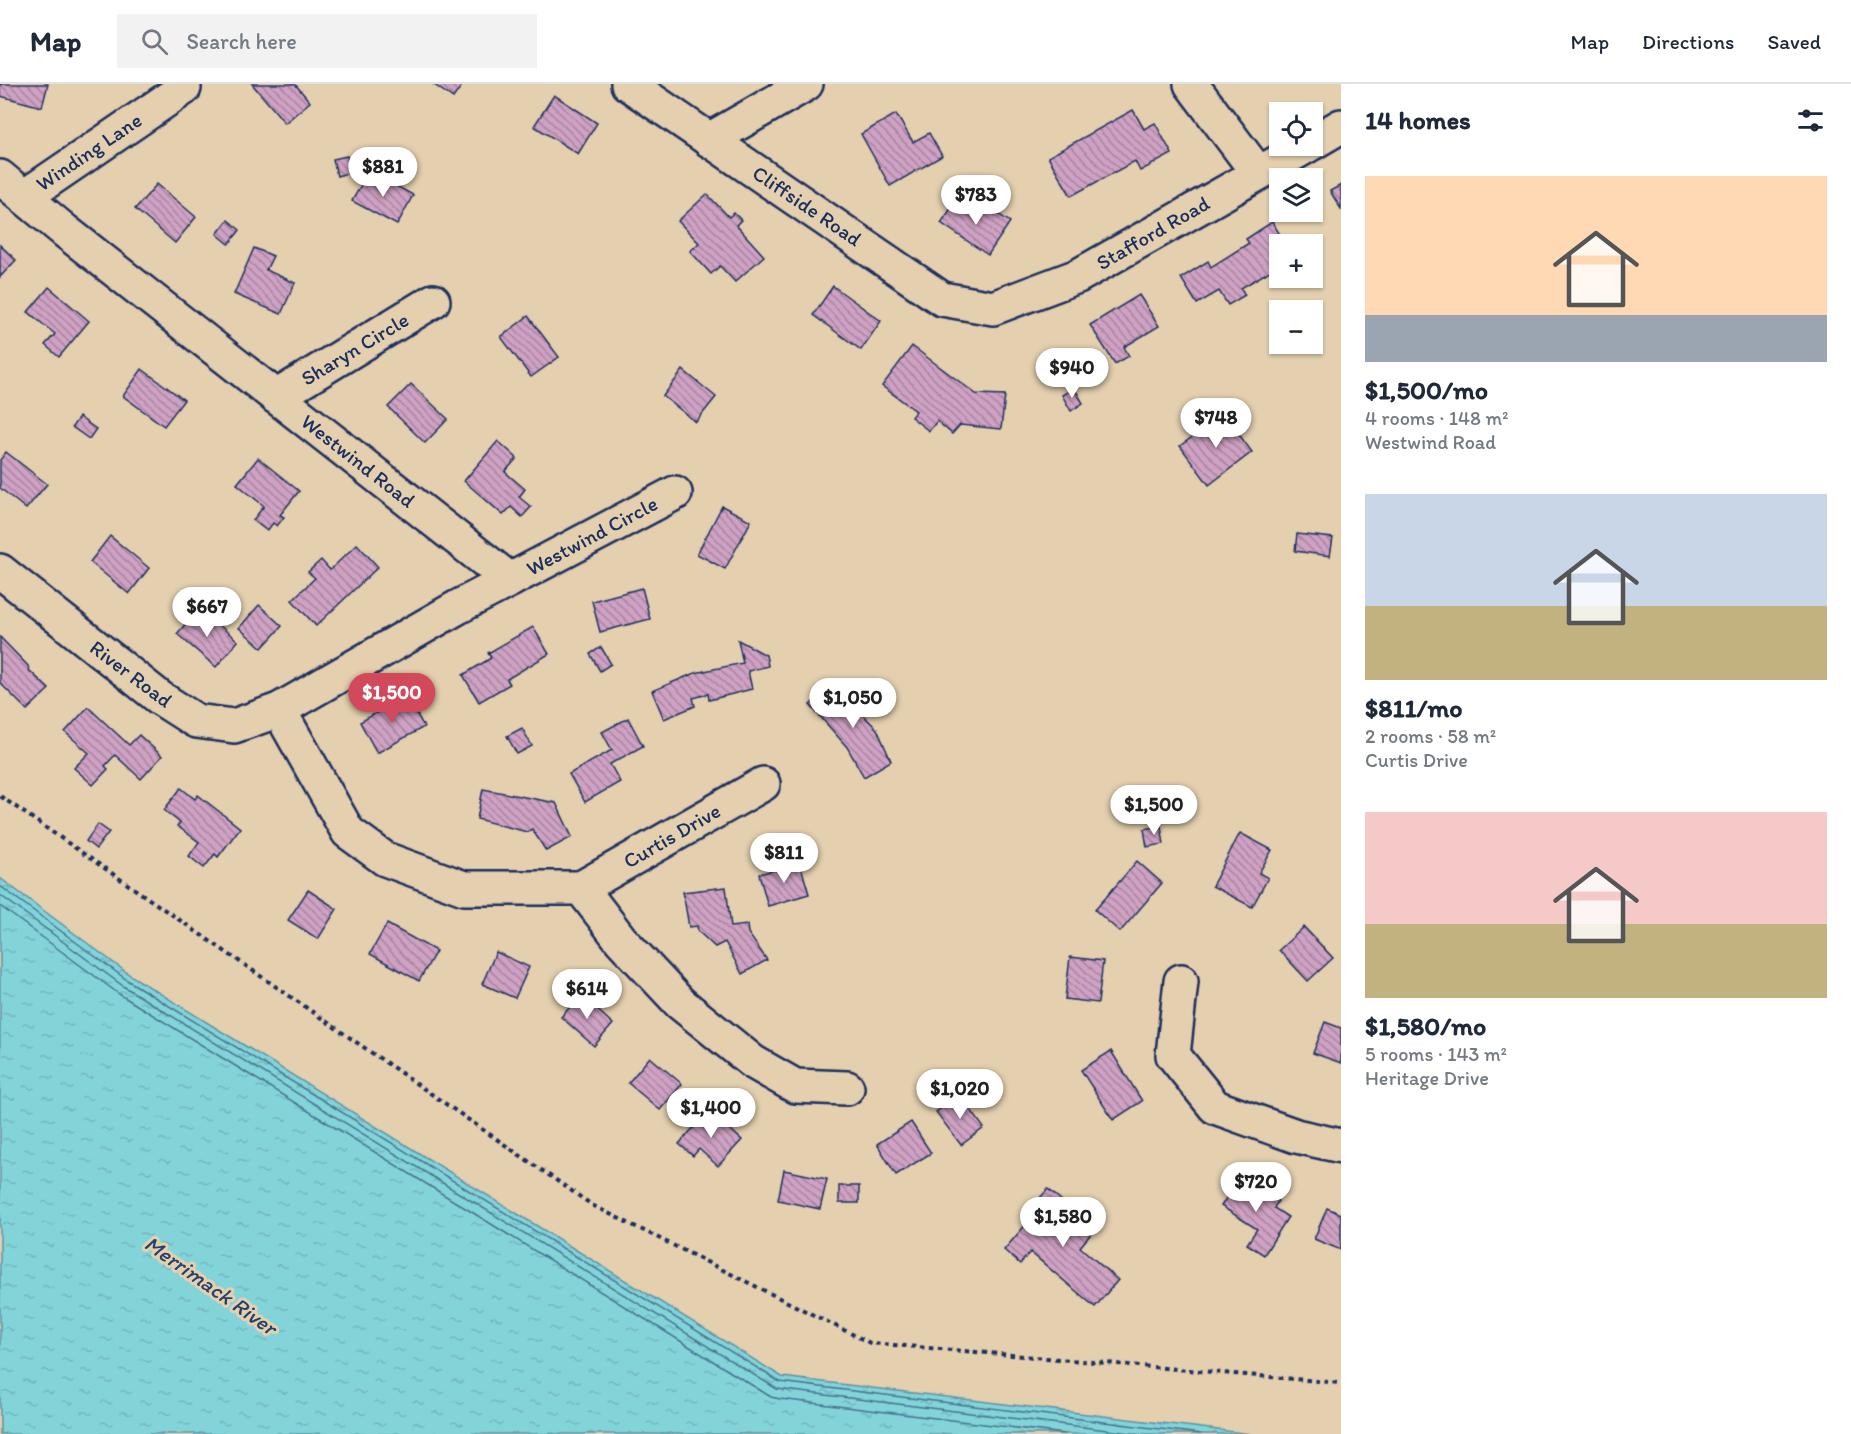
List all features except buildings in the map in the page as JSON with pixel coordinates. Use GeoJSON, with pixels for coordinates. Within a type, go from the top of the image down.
{"type":"FeatureCollection","features":[{"type":"Feature","properties":{"kind":"street","name":"Cliffside Road"},"geometry":{"type":"LineString","coordinates":[[628,84],[942,299],[993,309]]}},
{"type":"Feature","properties":{"kind":"street"},"geometry":{"type":"LineString","coordinates":[[709,140],[806,84]]}},
{"type":"Feature","properties":{"kind":"street"},"geometry":{"type":"LineString","coordinates":[[1191,84],[1258,173]]}},
{"type":"Feature","properties":{"kind":"street","name":"Winding Lane"},"geometry":{"type":"LineString","coordinates":[[12,187],[184,88]]}},
{"type":"Feature","properties":{"kind":"street"},"geometry":{"type":"LineString","coordinates":[[1323,136],[1341,126]]}},
{"type":"Feature","properties":{"kind":"street","name":"Stafford Road"},"geometry":{"type":"LineString","coordinates":[[993,309],[1078,276],[1289,156]]}},
{"type":"Feature","properties":{"kind":"street","name":"Westwind Road"},"geometry":{"type":"LineString","coordinates":[[12,187],[510,580]]}},
{"type":"Feature","properties":{"kind":"street","name":"Sharyn Circle"},"geometry":{"type":"LineString","coordinates":[[276,397],[433,301]]}},
{"type":"Feature","properties":{"kind":"street","name":"Westwind Circle"},"geometry":{"type":"LineString","coordinates":[[510,580],[675,493]]}},
{"type":"Feature","properties":{"kind":"street","name":"River Road"},"geometry":{"type":"LineString","coordinates":[[0,571],[160,698],[196,721],[234,726],[279,710]]}},
{"type":"Feature","properties":{"kind":"street"},"geometry":{"type":"LineString","coordinates":[[510,580],[458,607],[279,710],[348,832],[385,859],[464,888],[581,888],[621,939],[680,1003],[753,1062],[795,1086],[847,1088]]}},
{"type":"Feature","properties":{"kind":"street","name":"Curtis Drive"},"geometry":{"type":"LineString","coordinates":[[581,888],[763,784]]}},
{"type":"Feature","properties":{"kind":"street"},"geometry":{"type":"LineString","coordinates":[[1181,981],[1173,1055],[1215,1107],[1296,1136],[1341,1146]]}},
{"type":"Feature","properties":{"kind":"path"},"geometry":{"type":"LineString","coordinates":[[0,796],[592,1205],[870,1343],[1341,1383]]}},
{"type":"Feature","properties":{"kind":"water","name":"Merrimack River"},"geometry":{"type":"Polygon","coordinates":[[[0,878],[130,975],[782,1377],[1251,1434],[0,1434],[0,878]]]}}]}
